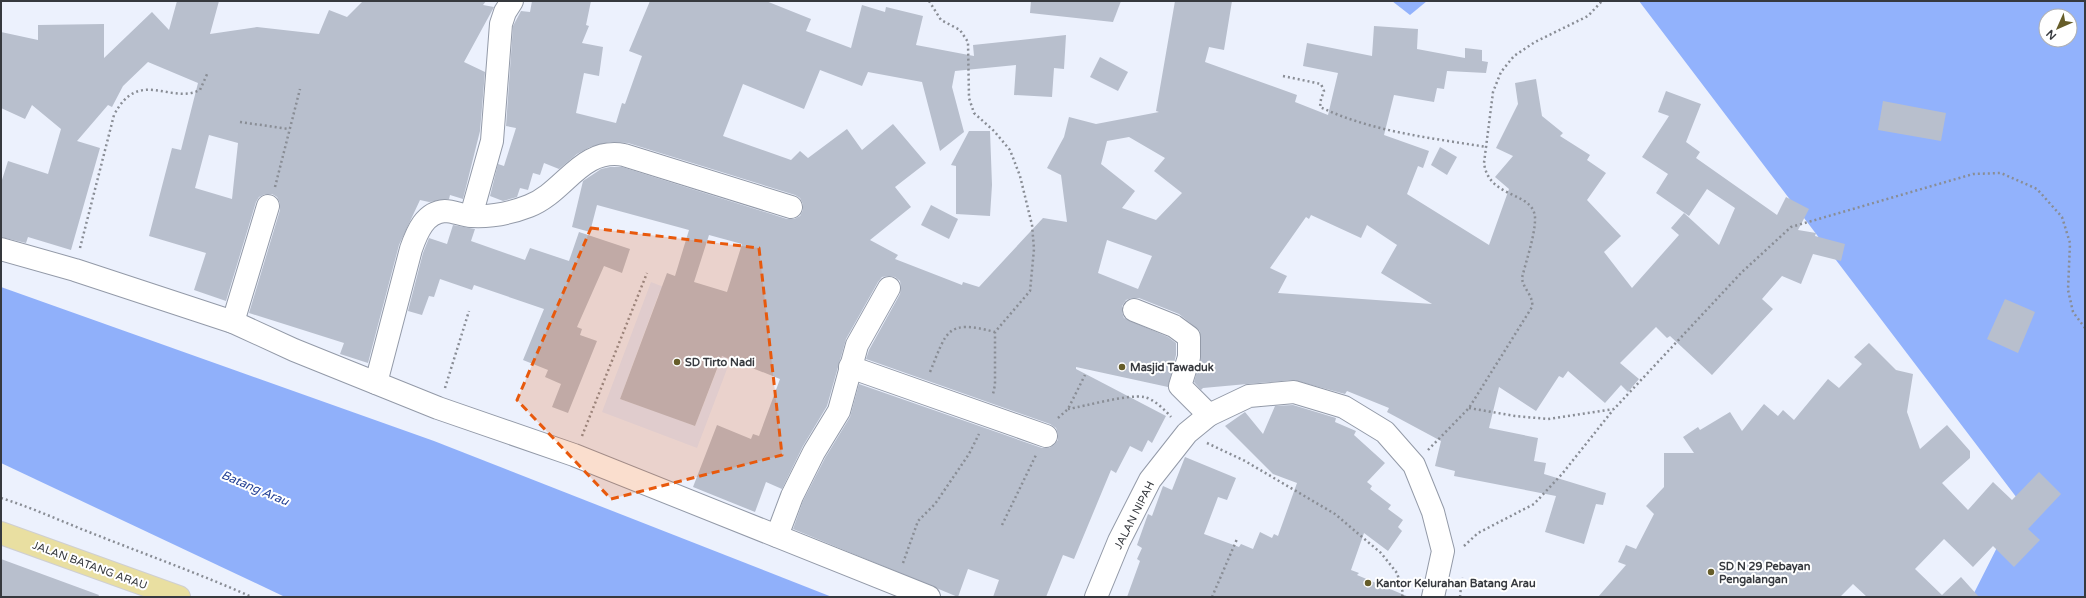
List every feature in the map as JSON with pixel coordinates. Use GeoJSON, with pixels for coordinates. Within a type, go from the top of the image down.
{"type":"FeatureCollection","features":[{"type":"Feature","properties":{"kind":"main road","name":"JALAN BATANG ARAU"},"geometry":{"type":"LineString","coordinates":[[1,533],[176,596]]}},
{"type":"Feature","properties":{"kind":"street"},"geometry":{"type":"LineString","coordinates":[[472,216],[492,141],[501,24],[505,12],[512,1]]}},
{"type":"Feature","properties":{"kind":"street"},"geometry":{"type":"LineString","coordinates":[[376,383],[411,249],[418,230],[426,220],[435,213],[446,211],[472,216],[499,214],[531,206],[593,158],[611,152],[791,207]]}},
{"type":"Feature","properties":{"kind":"street"},"geometry":{"type":"LineString","coordinates":[[233,322],[268,206]]}},
{"type":"Feature","properties":{"kind":"street"},"geometry":{"type":"LineString","coordinates":[[1,249],[75,270],[233,322],[294,350],[438,408],[574,455],[929,597]]}},
{"type":"Feature","properties":{"kind":"street"},"geometry":{"type":"LineString","coordinates":[[777,536],[792,496],[814,452],[839,411],[857,345],[889,288]]}},
{"type":"Feature","properties":{"kind":"street"},"geometry":{"type":"LineString","coordinates":[[1134,310],[1174,326],[1189,337],[1189,357],[1180,386],[1209,415]]}},
{"type":"Feature","properties":{"kind":"street"},"geometry":{"type":"LineString","coordinates":[[850,368],[922,391],[1046,436]]}},
{"type":"Feature","properties":{"kind":"street","name":"JALAN NIPAH"},"geometry":{"type":"LineString","coordinates":[[1096,597],[1119,541],[1150,480],[1187,433],[1209,415],[1249,396],[1294,392],[1344,407],[1385,432],[1414,465],[1433,512],[1442,551],[1433,597]]}},
{"type":"Feature","properties":{"kind":"path"},"geometry":{"type":"LineString","coordinates":[[929,1],[941,20],[960,30],[968,42],[969,98],[974,113],[994,131],[1010,150],[1027,201],[1034,249]]}},
{"type":"Feature","properties":{"kind":"path"},"geometry":{"type":"LineString","coordinates":[[1414,465],[1469,408],[1532,307],[1533,302],[1523,284],[1522,278],[1535,221],[1533,211],[1527,202],[1498,188],[1490,181],[1484,163],[1488,147],[1493,92],[1501,72],[1519,53],[1535,42],[1588,16],[1602,1]]}},
{"type":"Feature","properties":{"kind":"path"},"geometry":{"type":"LineString","coordinates":[[75,270],[114,115],[118,107],[132,95],[141,90],[152,89],[190,94],[196,92],[200,90],[208,72]]}},
{"type":"Feature","properties":{"kind":"path"},"geometry":{"type":"LineString","coordinates":[[1283,76],[1321,84],[1324,91],[1320,107],[1331,112],[1387,131],[1488,147]]}},
{"type":"Feature","properties":{"kind":"path"},"geometry":{"type":"LineString","coordinates":[[268,206],[281,170],[289,129],[300,89]]}},
{"type":"Feature","properties":{"kind":"path"},"geometry":{"type":"LineString","coordinates":[[240,122],[289,129]]}},
{"type":"Feature","properties":{"kind":"path"},"geometry":{"type":"LineString","coordinates":[[1464,552],[1464,545],[1478,533],[1534,504],[1562,474],[1614,409],[1742,272],[1791,227],[1973,174],[2001,173],[2037,190],[2062,217],[2070,243],[2068,290],[2073,312],[2085,328]]}},
{"type":"Feature","properties":{"kind":"path"},"geometry":{"type":"LineString","coordinates":[[574,455],[647,273]]}},
{"type":"Feature","properties":{"kind":"path"},"geometry":{"type":"LineString","coordinates":[[438,408],[470,311]]}},
{"type":"Feature","properties":{"kind":"path"},"geometry":{"type":"LineString","coordinates":[[922,391],[946,335],[958,327],[972,326],[994,332]]}},
{"type":"Feature","properties":{"kind":"path"},"geometry":{"type":"LineString","coordinates":[[1068,409],[1128,398],[1145,397],[1162,408],[1187,433],[1245,461],[1335,514],[1380,553],[1397,573],[1403,593],[1402,597]]}},
{"type":"Feature","properties":{"kind":"path"},"geometry":{"type":"LineString","coordinates":[[1469,408],[1515,416],[1548,419],[1614,409]]}},
{"type":"Feature","properties":{"kind":"path"},"geometry":{"type":"LineString","coordinates":[[1,498],[36,509],[94,534],[207,577],[252,597]]}},
{"type":"Feature","properties":{"kind":"path"},"geometry":{"type":"LineString","coordinates":[[1212,597],[1236,539]]}},
{"type":"Feature","properties":{"kind":"path"},"geometry":{"type":"LineString","coordinates":[[1460,597],[1462,575]]}},
{"type":"Feature","properties":{"kind":"highlighted area"},"geometry":{"type":"Polygon","coordinates":[[[591,228],[759,248],[782,455],[611,499],[517,400],[591,228]]]}},
{"type":"Feature","properties":{"kind":"shaded area"},"geometry":{"type":"Polygon","coordinates":[[[1392,1],[1427,1],[1410,15],[1392,1]]]}},
{"type":"Feature","properties":{"kind":"shaded area"},"geometry":{"type":"Polygon","coordinates":[[[1639,1],[2085,1],[2085,597],[1972,597],[2020,502],[1639,1]]]}},
{"type":"Feature","properties":{"kind":"shaded area","name":"SD Tirto Nadi"},"geometry":{"type":"Polygon","coordinates":[[[651,282],[746,319],[697,448],[602,412],[651,282]],[[659,293],[620,399],[651,410],[690,305],[659,293]],[[735,324],[664,414],[695,426],[735,324]]]}},
{"type":"Feature","properties":{"kind":"water","name":"Batang Arau"},"geometry":{"type":"Polygon","coordinates":[[[1,287],[434,441],[832,597],[285,597],[1,463],[1,287]]]}},
{"type":"Feature","properties":{"kind":"building"},"geometry":{"type":"Polygon","coordinates":[[[177,1],[219,1],[210,34],[257,27],[319,34],[329,10],[347,17],[363,1],[486,1],[483,5],[494,7],[464,62],[485,72],[480,131],[463,199],[450,195],[449,199],[429,202],[420,200],[399,245],[368,363],[340,354],[344,343],[249,313],[280,210],[280,203],[277,197],[272,194],[265,194],[259,197],[256,202],[226,301],[194,290],[206,253],[149,236],[172,148],[181,150],[198,83],[148,62],[123,86],[112,107],[108,105],[77,141],[100,148],[71,250],[28,237],[26,243],[1,237],[1,183],[8,161],[48,174],[61,129],[32,105],[25,119],[1,108],[1,32],[38,40],[38,25],[104,24],[104,58],[152,12],[169,30],[177,1]],[[209,135],[195,188],[232,199],[238,143],[209,135]]]}},
{"type":"Feature","properties":{"kind":"building"},"geometry":{"type":"Polygon","coordinates":[[[532,1],[591,1],[586,25],[589,26],[582,43],[603,47],[599,76],[584,73],[576,113],[616,123],[622,103],[625,104],[642,56],[629,51],[650,1],[766,1],[811,19],[806,31],[851,48],[862,5],[885,12],[886,7],[923,16],[916,45],[974,56],[973,45],[1066,35],[1064,69],[1054,68],[1052,97],[1014,95],[1016,65],[955,71],[952,87],[964,132],[940,151],[922,82],[868,72],[862,86],[820,70],[804,109],[743,84],[723,136],[791,160],[800,151],[808,158],[847,129],[862,150],[893,124],[926,163],[895,187],[911,207],[870,240],[898,255],[895,259],[962,285],[963,282],[979,287],[1043,218],[1067,222],[1061,175],[1047,168],[1064,137],[1069,117],[1096,124],[1159,112],[1156,111],[1175,1],[1232,1],[1224,50],[1209,47],[1205,62],[1297,95],[1295,102],[1328,115],[1338,73],[1303,66],[1307,43],[1372,56],[1374,26],[1418,29],[1417,49],[1465,58],[1465,48],[1482,50],[1482,61],[1488,62],[1486,73],[1447,71],[1444,89],[1437,88],[1434,102],[1394,95],[1384,135],[1429,151],[1423,168],[1418,166],[1407,194],[1489,245],[1509,189],[1495,177],[1513,156],[1496,148],[1518,104],[1515,83],[1536,79],[1542,116],[1563,133],[1560,136],[1590,155],[1587,160],[1606,173],[1587,200],[1621,236],[1604,252],[1632,288],[1679,235],[1671,228],[1684,213],[1719,245],[1735,208],[1707,189],[1689,216],[1656,193],[1668,174],[1642,157],[1669,116],[1658,112],[1666,91],[1701,104],[1686,142],[1700,152],[1696,158],[1777,215],[1786,197],[1809,209],[1798,230],[1816,233],[1815,236],[1845,244],[1841,261],[1813,254],[1801,284],[1782,276],[1762,299],[1773,309],[1712,375],[1670,336],[1667,338],[1656,327],[1620,363],[1639,379],[1628,392],[1621,385],[1605,403],[1568,371],[1563,378],[1559,376],[1536,411],[1499,387],[1489,428],[1538,438],[1534,461],[1546,463],[1544,474],[1606,493],[1603,505],[1596,504],[1584,544],[1545,532],[1556,496],[1454,476],[1455,471],[1435,466],[1441,441],[1387,412],[1389,408],[1347,391],[1345,394],[1293,380],[1203,388],[1201,390],[1194,382],[1201,357],[1200,331],[1179,314],[1139,298],[1126,300],[1122,306],[1124,318],[1168,337],[1176,343],[1176,355],[1168,387],[1076,367],[1076,369],[1166,416],[1152,443],[1148,440],[1142,452],[1130,446],[1116,473],[1111,470],[1074,559],[1063,555],[1046,597],[993,597],[999,580],[968,569],[958,597],[793,529],[803,501],[825,458],[850,417],[859,384],[1042,448],[1049,448],[1058,440],[1056,428],[1050,424],[866,359],[869,350],[900,294],[900,281],[895,277],[888,276],[882,277],[878,282],[846,339],[827,406],[803,446],[782,489],[766,482],[755,512],[693,487],[717,425],[751,439],[753,434],[759,436],[780,379],[722,356],[695,426],[620,399],[667,273],[675,276],[689,230],[597,205],[590,232],[572,227],[583,181],[601,169],[622,167],[787,219],[794,219],[800,216],[803,210],[803,204],[800,198],[795,195],[628,143],[610,142],[590,147],[577,154],[559,169],[544,163],[540,175],[533,173],[528,190],[520,188],[517,197],[503,201],[490,196],[498,164],[504,166],[516,128],[506,126],[513,26],[521,11],[530,12],[532,1]],[[1129,137],[1107,141],[1101,164],[1135,191],[1122,208],[1156,220],[1182,193],[1154,171],[1165,158],[1129,137]],[[1311,215],[1309,219],[1306,217],[1270,268],[1287,276],[1278,293],[1432,304],[1381,273],[1397,245],[1367,225],[1361,238],[1311,215]],[[709,235],[694,282],[727,292],[742,244],[709,235]],[[1107,240],[1098,273],[1138,289],[1152,256],[1107,240]]]}},
{"type":"Feature","properties":{"kind":"building"},"geometry":{"type":"Polygon","coordinates":[[[1031,1],[1121,1],[1113,22],[1030,13],[1031,1]]]}},
{"type":"Feature","properties":{"kind":"building"},"geometry":{"type":"Polygon","coordinates":[[[1100,57],[1128,72],[1118,91],[1090,77],[1100,57]]]}},
{"type":"Feature","properties":{"kind":"building"},"geometry":{"type":"Polygon","coordinates":[[[1883,101],[1946,113],[1941,141],[1878,130],[1883,101]]]}},
{"type":"Feature","properties":{"kind":"building"},"geometry":{"type":"Polygon","coordinates":[[[969,131],[990,131],[992,185],[990,216],[956,214],[956,166],[951,165],[969,131]]]}},
{"type":"Feature","properties":{"kind":"building"},"geometry":{"type":"Polygon","coordinates":[[[1440,147],[1457,157],[1447,175],[1431,165],[1440,147]]]}},
{"type":"Feature","properties":{"kind":"building"},"geometry":{"type":"Polygon","coordinates":[[[931,205],[958,219],[949,239],[921,225],[931,205]]]}},
{"type":"Feature","properties":{"kind":"building"},"geometry":{"type":"Polygon","coordinates":[[[453,225],[475,229],[471,241],[525,260],[530,248],[569,261],[579,232],[630,249],[622,273],[604,266],[577,327],[582,329],[580,335],[597,341],[568,413],[552,407],[561,384],[545,377],[548,370],[523,360],[544,309],[474,285],[472,290],[440,279],[434,297],[429,296],[422,315],[408,311],[423,253],[429,238],[447,244],[453,225]]]}},
{"type":"Feature","properties":{"kind":"building"},"geometry":{"type":"Polygon","coordinates":[[[2005,299],[2035,312],[2018,353],[1987,339],[2005,299]]]}},
{"type":"Feature","properties":{"kind":"building"},"geometry":{"type":"Polygon","coordinates":[[[1869,343],[1896,370],[1913,374],[1907,412],[1920,449],[1947,425],[1970,451],[1970,458],[1942,483],[1968,510],[1993,482],[2012,500],[2039,472],[2061,494],[2028,529],[2040,540],[2014,567],[1993,546],[1973,567],[1944,539],[1915,569],[1942,595],[1961,577],[1979,597],[1867,597],[1853,584],[1840,597],[1598,597],[1626,565],[1618,562],[1626,545],[1636,549],[1654,514],[1646,506],[1664,487],[1664,453],[1694,453],[1683,437],[1698,427],[1700,430],[1730,412],[1742,431],[1764,404],[1778,416],[1783,410],[1794,420],[1828,379],[1839,388],[1862,364],[1854,357],[1869,343]]]}},
{"type":"Feature","properties":{"kind":"building"},"geometry":{"type":"Polygon","coordinates":[[[1293,405],[1336,418],[1335,422],[1356,431],[1354,435],[1385,463],[1367,482],[1372,486],[1370,489],[1391,505],[1388,509],[1403,520],[1398,527],[1402,531],[1388,551],[1364,533],[1351,570],[1359,573],[1357,575],[1409,597],[1127,597],[1140,561],[1137,559],[1142,548],[1137,545],[1148,514],[1152,516],[1163,486],[1172,490],[1185,457],[1236,478],[1227,500],[1218,497],[1204,534],[1239,547],[1241,544],[1253,549],[1260,532],[1272,538],[1274,534],[1278,536],[1297,483],[1273,474],[1225,426],[1245,412],[1263,434],[1275,406],[1293,405]]]}},
{"type":"Feature","properties":{"kind":"building"},"geometry":{"type":"Polygon","coordinates":[[[1,559],[99,595],[98,597],[1,597],[1,559]]]}},
{"type":"Feature","properties":{"kind":"place","name":"SD Tirto Nadi"},"geometry":{"type":"Point","coordinates":[677,362]}},
{"type":"Feature","properties":{"kind":"place","name":"Masjid Tawaduk"},"geometry":{"type":"Point","coordinates":[1122,367]}},
{"type":"Feature","properties":{"kind":"place","name":"SD N 29 Pebayan Pengalangan"},"geometry":{"type":"Point","coordinates":[1711,572]}},
{"type":"Feature","properties":{"kind":"place","name":"Kantor Kelurahan Batang Arau"},"geometry":{"type":"Point","coordinates":[1368,583]}}]}
